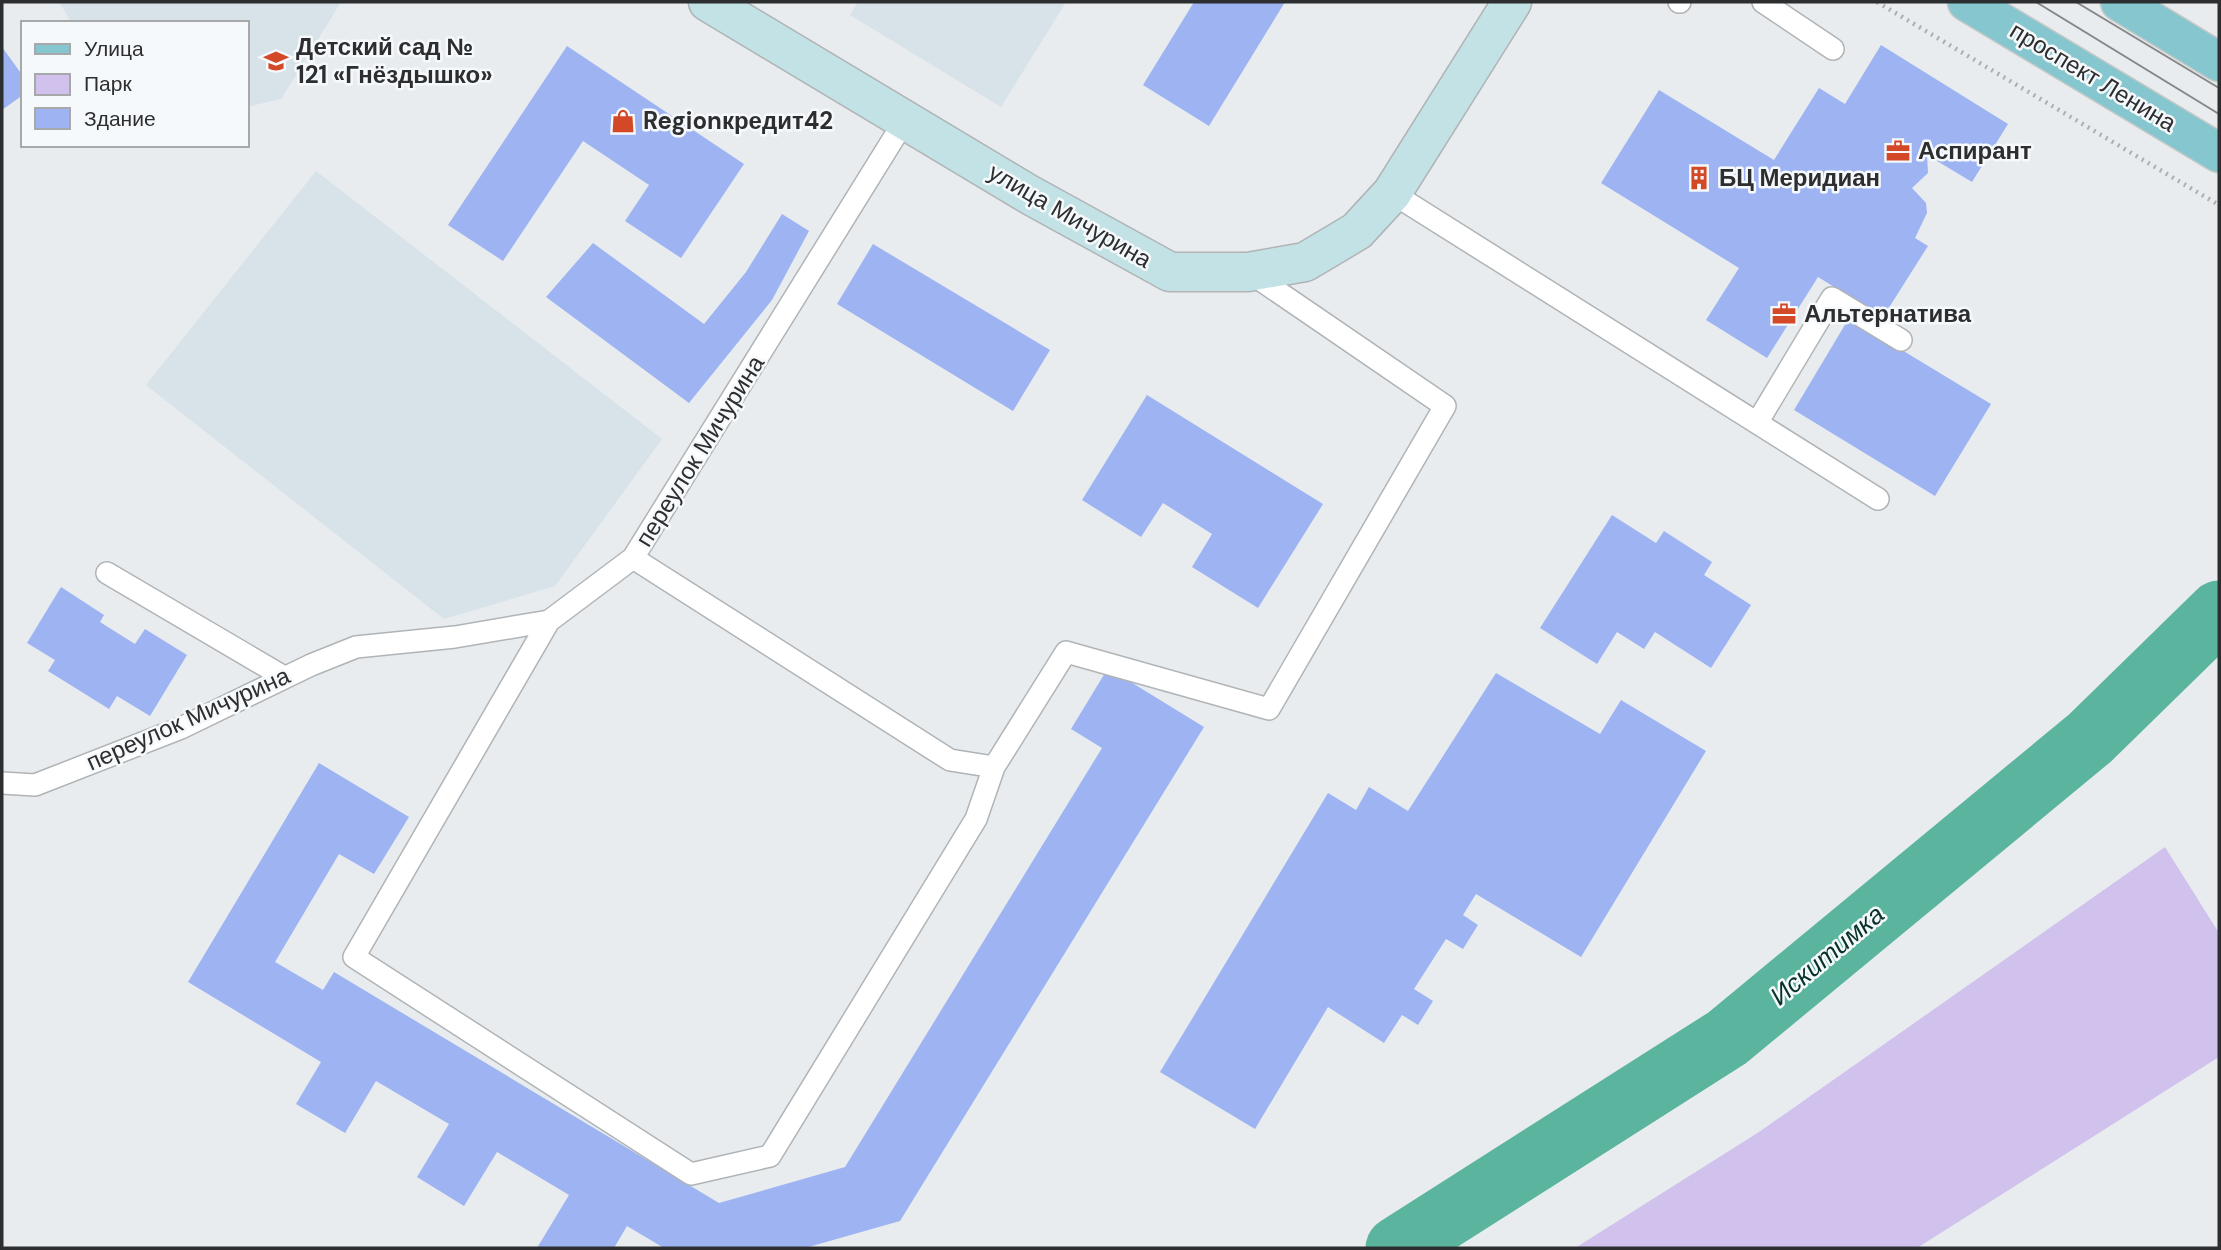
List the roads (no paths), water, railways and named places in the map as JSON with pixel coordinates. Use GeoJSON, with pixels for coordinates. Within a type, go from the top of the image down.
{"type":"FeatureCollection","features":[{"type":"Feature","properties":{"kind":"main road","name":"проспект Ленина"},"geometry":{"type":"LineString","coordinates":[[1967,2],[2219,153]]}},
{"type":"Feature","properties":{"kind":"main road"},"geometry":{"type":"LineString","coordinates":[[2120,2],[2219,62]]}},
{"type":"Feature","properties":{"kind":"street","name":"улица Мичурина"},"geometry":{"type":"LineString","coordinates":[[708,2],[905,120],[1170,272],[1248,271],[1305,262],[1357,231],[1392,192],[1512,2]]}},
{"type":"Feature","properties":{"kind":"lane"},"geometry":{"type":"LineString","coordinates":[[1763,2],[1833,49]]}},
{"type":"Feature","properties":{"kind":"lane","name":"переулок Мичурина"},"geometry":{"type":"LineString","coordinates":[[2,783],[35,785],[181,728],[284,677],[356,648],[455,637],[549,621],[633,558],[905,120]]}},
{"type":"Feature","properties":{"kind":"lane"},"geometry":{"type":"LineString","coordinates":[[1392,192],[1878,499]]}},
{"type":"Feature","properties":{"kind":"lane"},"geometry":{"type":"LineString","coordinates":[[549,621],[354,957],[691,1174],[770,1156],[976,819],[994,767],[1066,652],[1269,709],[1445,406],[1248,271]]}},
{"type":"Feature","properties":{"kind":"lane"},"geometry":{"type":"LineString","coordinates":[[1757,422],[1832,298],[1901,341]]}},
{"type":"Feature","properties":{"kind":"lane"},"geometry":{"type":"LineString","coordinates":[[633,558],[950,760],[994,767]]}},
{"type":"Feature","properties":{"kind":"lane"},"geometry":{"type":"LineString","coordinates":[[107,573],[284,677]]}},
{"type":"Feature","properties":{"kind":"waterway","name":"Искитимка"},"geometry":{"type":"LineString","coordinates":[[1397,1248],[1727,1038],[2090,738],[2219,612]]}},
{"type":"Feature","properties":{"kind":"tram line"},"geometry":{"type":"LineString","coordinates":[[2036,2],[2219,114]]}},
{"type":"Feature","properties":{"kind":"tram line"},"geometry":{"type":"LineString","coordinates":[[2076,2],[2219,88]]}},
{"type":"Feature","properties":{"kind":"place","name":"Детский сад № 121 «Гнёздышко»"},"geometry":{"type":"Point","coordinates":[276,61]}},
{"type":"Feature","properties":{"kind":"place","name":"Regionкредит42"},"geometry":{"type":"Point","coordinates":[623,121]}},
{"type":"Feature","properties":{"kind":"place","name":"Аспирант"},"geometry":{"type":"Point","coordinates":[1898,151]}},
{"type":"Feature","properties":{"kind":"place","name":"БЦ Меридиан"},"geometry":{"type":"Point","coordinates":[1699,178]}},
{"type":"Feature","properties":{"kind":"place","name":"Альтернатива"},"geometry":{"type":"Point","coordinates":[1784,314]}}]}
